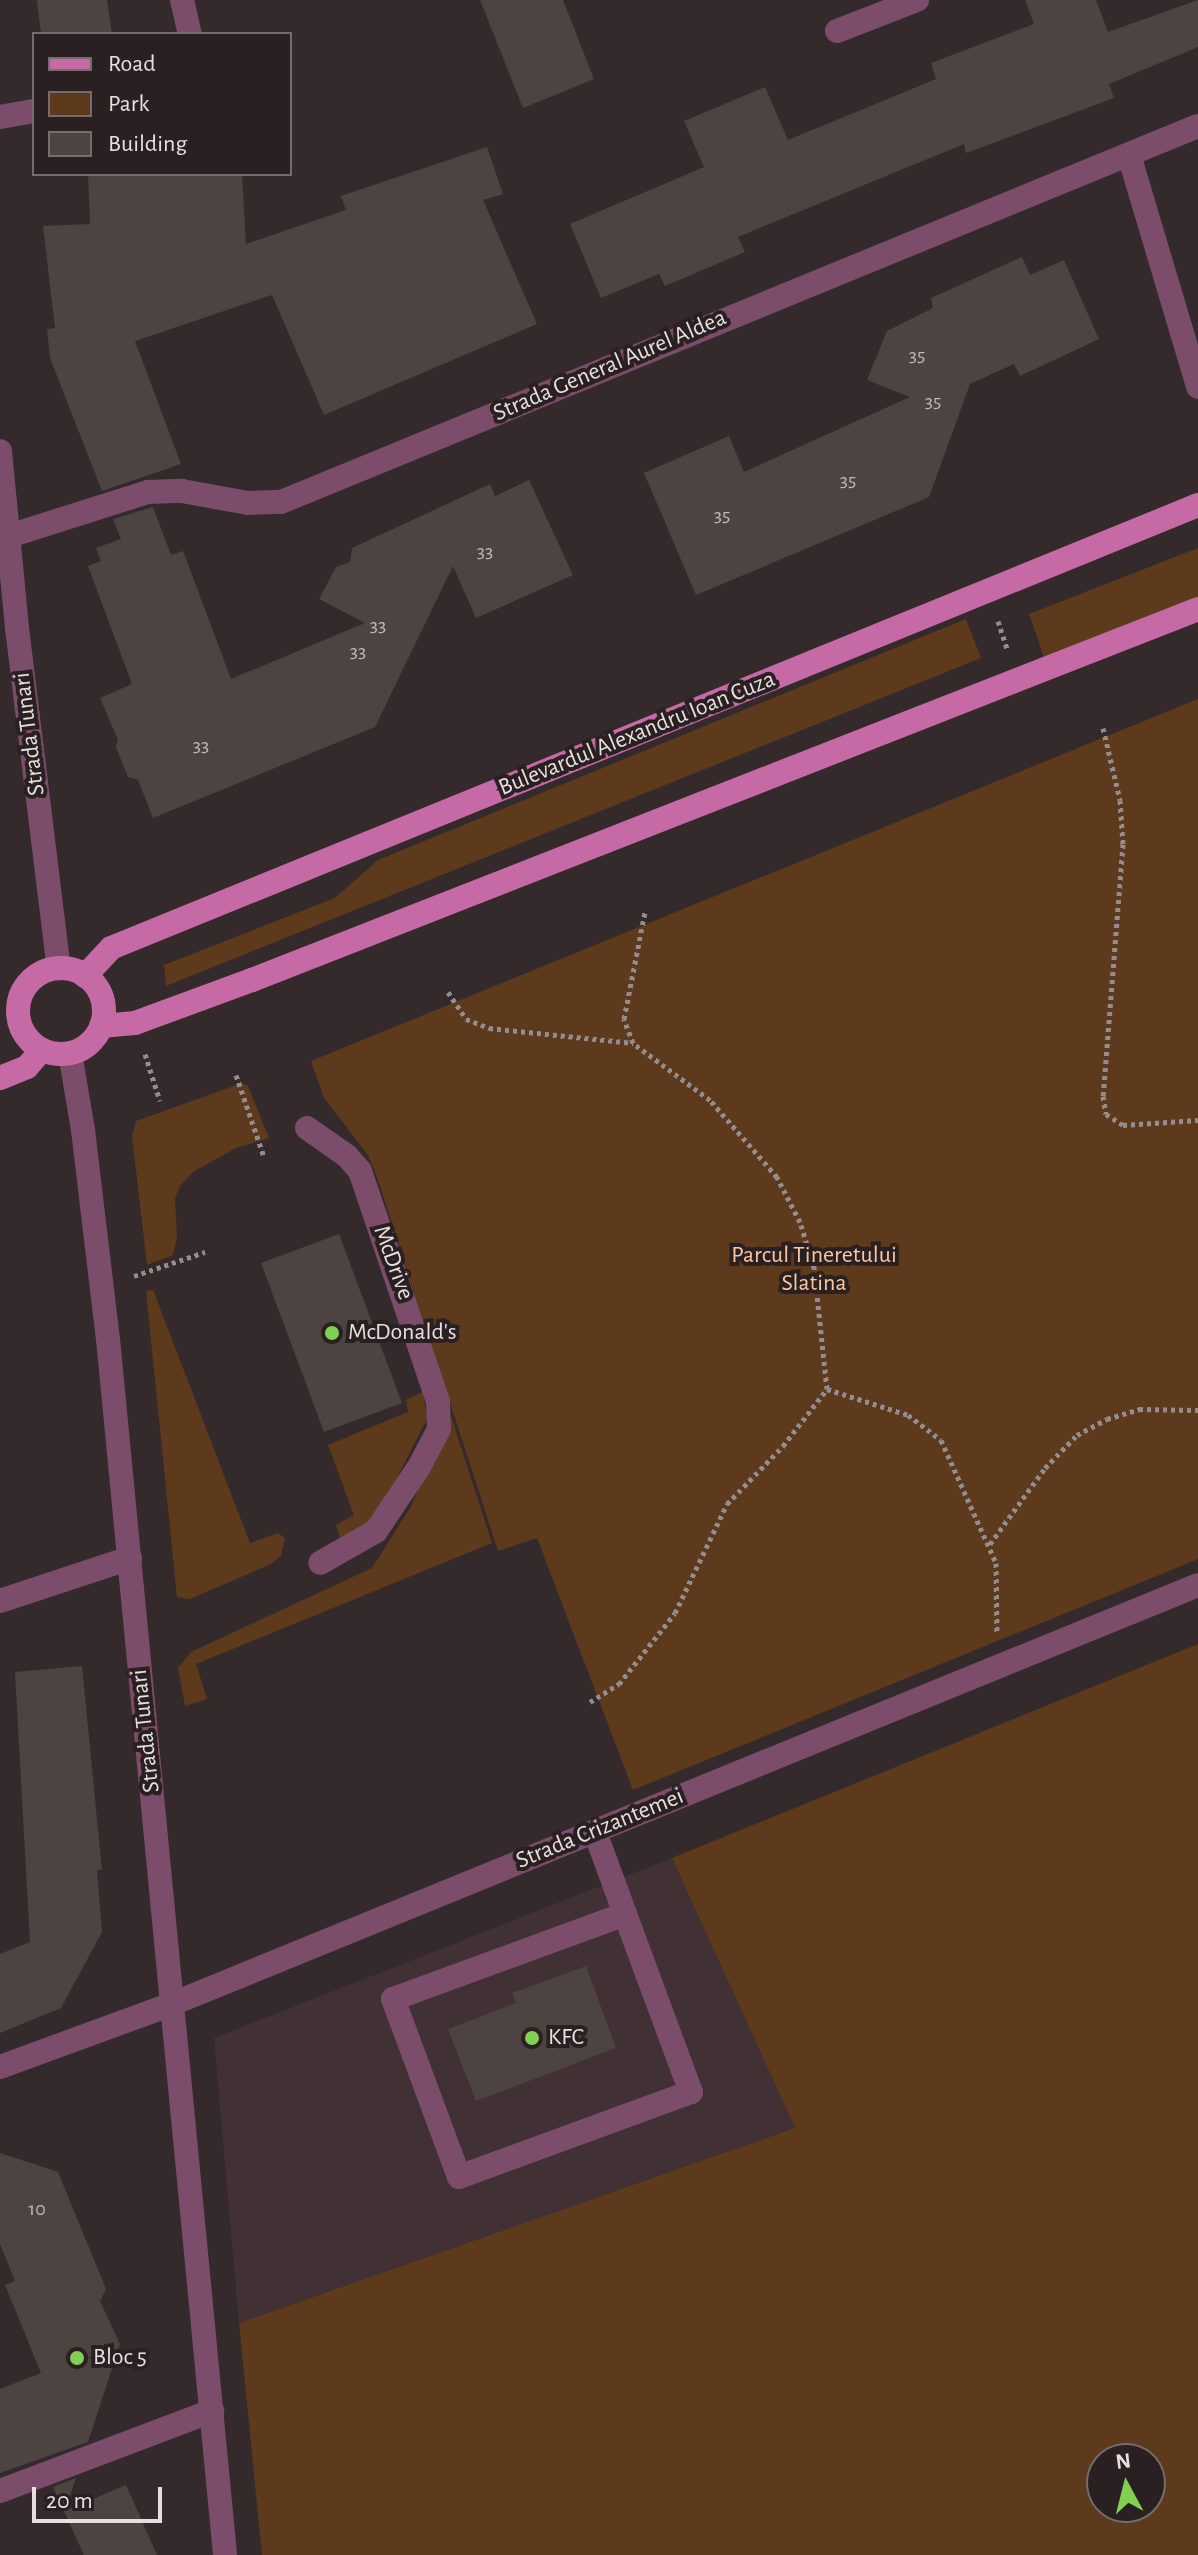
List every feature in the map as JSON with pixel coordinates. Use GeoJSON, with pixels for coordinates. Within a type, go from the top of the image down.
{"type":"FeatureCollection","features":[{"type":"Feature","properties":{"kind":"main road","name":"Bulevardul Alexandru Ioan Cuza"},"geometry":{"type":"LineString","coordinates":[[85,976],[111,948],[1198,505]]}},
{"type":"Feature","properties":{"kind":"main road"},"geometry":{"type":"LineString","coordinates":[[101,1026],[135,1023],[1198,609]]}},
{"type":"Feature","properties":{"kind":"main road"},"geometry":{"type":"LineString","coordinates":[[59,968],[85,976],[100,992],[103,1005],[101,1026],[90,1043],[70,1053],[42,1050],[26,1037],[10,998],[41,973],[59,968]]}},
{"type":"Feature","properties":{"kind":"main road"},"geometry":{"type":"LineString","coordinates":[[0,1078],[27,1067],[42,1050]]}},
{"type":"Feature","properties":{"kind":"street"},"geometry":{"type":"LineString","coordinates":[[182,0],[190,32]]}},
{"type":"Feature","properties":{"kind":"street"},"geometry":{"type":"LineString","coordinates":[[837,31],[917,0]]}},
{"type":"Feature","properties":{"kind":"street"},"geometry":{"type":"LineString","coordinates":[[0,117],[32,111]]}},
{"type":"Feature","properties":{"kind":"street","name":"Strada General Aurel Aldea"},"geometry":{"type":"LineString","coordinates":[[9,536],[148,492],[182,491],[248,503],[281,502],[1198,126]]}},
{"type":"Feature","properties":{"kind":"street"},"geometry":{"type":"LineString","coordinates":[[1129,155],[1198,387]]}},
{"type":"Feature","properties":{"kind":"street","name":"Strada Tunari"},"geometry":{"type":"LineString","coordinates":[[0,451],[59,968]]}},
{"type":"Feature","properties":{"kind":"street","name":"Strada Tunari"},"geometry":{"type":"LineString","coordinates":[[70,1053],[102,1287],[130,1558],[225,2555]]}},
{"type":"Feature","properties":{"kind":"street","name":"McDrive"},"geometry":{"type":"LineString","coordinates":[[307,1128],[347,1156],[360,1171],[433,1383],[439,1429],[419,1467],[376,1531],[320,1563]]}},
{"type":"Feature","properties":{"kind":"street"},"geometry":{"type":"LineString","coordinates":[[0,1601],[130,1558]]}},
{"type":"Feature","properties":{"kind":"street","name":"Strada Crizantemei"},"geometry":{"type":"LineString","coordinates":[[0,2067],[172,2004],[1198,1585]]}},
{"type":"Feature","properties":{"kind":"street"},"geometry":{"type":"LineString","coordinates":[[595,1832],[691,2092],[459,2177],[393,1999],[625,1914]]}},
{"type":"Feature","properties":{"kind":"street"},"geometry":{"type":"LineString","coordinates":[[0,2491],[212,2411]]}},
{"type":"Feature","properties":{"kind":"path"},"geometry":{"type":"LineString","coordinates":[[995,613],[1009,658]]}},
{"type":"Feature","properties":{"kind":"path"},"geometry":{"type":"LineString","coordinates":[[1103,728],[1120,800],[1123,844],[1103,1096],[1106,1114],[1123,1125],[1198,1120]]}},
{"type":"Feature","properties":{"kind":"path"},"geometry":{"type":"LineString","coordinates":[[633,1043],[624,1019],[645,912]]}},
{"type":"Feature","properties":{"kind":"path"},"geometry":{"type":"LineString","coordinates":[[448,992],[466,1019],[489,1028],[633,1043],[710,1100],[777,1177],[800,1222],[814,1267],[827,1389],[783,1446],[727,1504],[675,1613],[619,1684],[590,1702]]}},
{"type":"Feature","properties":{"kind":"path"},"geometry":{"type":"LineString","coordinates":[[135,1023],[160,1101]]}},
{"type":"Feature","properties":{"kind":"path"},"geometry":{"type":"LineString","coordinates":[[236,1075],[264,1157]]}},
{"type":"Feature","properties":{"kind":"path"},"geometry":{"type":"LineString","coordinates":[[102,1287],[205,1252]]}},
{"type":"Feature","properties":{"kind":"path"},"geometry":{"type":"LineString","coordinates":[[827,1389],[908,1415],[941,1440],[996,1563],[997,1667]]}},
{"type":"Feature","properties":{"kind":"path"},"geometry":{"type":"LineString","coordinates":[[989,1545],[1045,1468],[1077,1435],[1107,1419],[1139,1409],[1198,1410]]}},
{"type":"Feature","properties":{"kind":"shaded area"},"geometry":{"type":"Polygon","coordinates":[[[672,1858],[795,2128],[239,2323],[214,2038],[672,1858]]]}},
{"type":"Feature","properties":{"kind":"green space"},"geometry":{"type":"Polygon","coordinates":[[[1198,548],[1198,597],[1044,657],[1029,614],[1198,548]]]}},
{"type":"Feature","properties":{"kind":"green space"},"geometry":{"type":"Polygon","coordinates":[[[966,619],[981,658],[166,986],[164,965],[335,898],[378,860],[966,619]]]}},
{"type":"Feature","properties":{"kind":"green space","name":"Parcul Tineretului Slatina"},"geometry":{"type":"Polygon","coordinates":[[[1198,699],[1198,1559],[633,1790],[537,1538],[498,1551],[377,1177],[368,1155],[324,1098],[311,1061],[1198,699]]]}},
{"type":"Feature","properties":{"kind":"green space"},"geometry":{"type":"Polygon","coordinates":[[[242,1083],[248,1086],[269,1138],[236,1148],[193,1172],[180,1186],[175,1199],[177,1237],[173,1255],[147,1265],[132,1136],[136,1121],[242,1083]]]}},
{"type":"Feature","properties":{"kind":"green space"},"geometry":{"type":"Polygon","coordinates":[[[153,1290],[250,1543],[278,1533],[285,1538],[281,1556],[271,1564],[190,1599],[177,1597],[146,1291],[153,1290]]]}},
{"type":"Feature","properties":{"kind":"green space"},"geometry":{"type":"Polygon","coordinates":[[[423,1392],[427,1419],[378,1515],[341,1541],[336,1525],[354,1515],[328,1445],[408,1412],[406,1400],[423,1392]]]}},
{"type":"Feature","properties":{"kind":"green space"},"geometry":{"type":"Polygon","coordinates":[[[451,1416],[492,1543],[196,1664],[207,1699],[185,1706],[178,1668],[191,1652],[372,1568],[410,1508],[451,1416]]]}},
{"type":"Feature","properties":{"kind":"green space"},"geometry":{"type":"Polygon","coordinates":[[[1198,1644],[1198,2555],[262,2555],[239,2323],[795,2128],[672,1858],[1198,1644]]]}},
{"type":"Feature","properties":{"kind":"building"},"geometry":{"type":"Polygon","coordinates":[[[37,0],[107,0],[112,32],[41,32],[37,0]]]}},
{"type":"Feature","properties":{"kind":"building"},"geometry":{"type":"Polygon","coordinates":[[[480,0],[563,0],[594,79],[523,108],[480,0]]]}},
{"type":"Feature","properties":{"kind":"building"},"geometry":{"type":"Polygon","coordinates":[[[1025,0],[1096,0],[1108,32],[1198,0],[1198,47],[1109,84],[1114,98],[966,153],[964,144],[738,237],[745,252],[665,286],[659,274],[601,298],[570,224],[704,167],[684,121],[765,87],[788,140],[936,79],[931,63],[1034,24],[1025,0]]]}},
{"type":"Feature","properties":{"kind":"building"},"geometry":{"type":"Polygon","coordinates":[[[487,147],[503,194],[483,200],[537,324],[324,415],[272,295],[135,341],[181,464],[102,491],[50,358],[47,329],[55,328],[43,226],[90,224],[88,176],[242,176],[246,244],[346,210],[341,196],[487,147]]]}},
{"type":"Feature","properties":{"kind":"building"},"geometry":{"type":"Polygon","coordinates":[[[1022,257],[1030,275],[1064,260],[1099,339],[1020,376],[1014,364],[970,384],[929,497],[696,595],[644,473],[729,436],[744,472],[910,397],[867,380],[887,331],[933,308],[931,298],[1022,257]]]}},
{"type":"Feature","properties":{"kind":"building"},"geometry":{"type":"Polygon","coordinates":[[[529,480],[573,575],[476,618],[453,566],[375,727],[153,818],[138,780],[128,777],[116,747],[118,740],[100,698],[132,684],[88,566],[101,561],[96,548],[121,539],[113,519],[153,507],[171,555],[183,551],[231,679],[365,623],[319,599],[336,567],[350,562],[352,548],[490,484],[495,496],[529,480]]]}},
{"type":"Feature","properties":{"kind":"building","name":"McDonald's"},"geometry":{"type":"Polygon","coordinates":[[[339,1234],[402,1403],[324,1432],[261,1263],[339,1234]]]}},
{"type":"Feature","properties":{"kind":"building"},"geometry":{"type":"Polygon","coordinates":[[[82,1666],[102,1870],[97,1870],[102,1932],[61,2008],[0,2033],[0,1954],[30,1942],[15,1672],[82,1666]]]}},
{"type":"Feature","properties":{"kind":"building","name":"KFC"},"geometry":{"type":"Polygon","coordinates":[[[586,1966],[616,2048],[476,2101],[448,2029],[516,2003],[512,1993],[586,1966]]]}},
{"type":"Feature","properties":{"kind":"building","name":"Bloc 5"},"geometry":{"type":"Polygon","coordinates":[[[0,2153],[58,2172],[106,2289],[100,2301],[120,2344],[88,2442],[0,2473],[0,2389],[41,2373],[5,2285],[15,2281],[0,2244],[0,2153]]]}},
{"type":"Feature","properties":{"kind":"building"},"geometry":{"type":"Polygon","coordinates":[[[76,2478],[65,2511],[126,2485],[157,2555],[84,2555],[53,2487],[76,2478]]]}},
{"type":"Feature","properties":{"kind":"place","name":"McDonald's"},"geometry":{"type":"Point","coordinates":[332,1333]}},
{"type":"Feature","properties":{"kind":"place","name":"KFC"},"geometry":{"type":"Point","coordinates":[532,2038]}},
{"type":"Feature","properties":{"kind":"place","name":"Bloc 5"},"geometry":{"type":"Point","coordinates":[77,2358]}}]}
